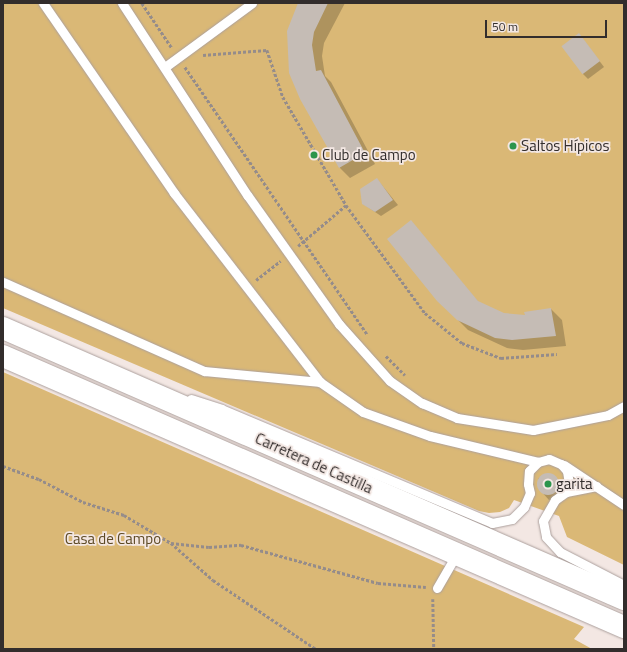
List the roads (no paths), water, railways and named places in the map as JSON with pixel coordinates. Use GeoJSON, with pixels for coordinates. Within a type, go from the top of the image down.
{"type":"FeatureCollection","features":[{"type":"Feature","properties":{"kind":"highway","name":"Carretera de Castilla"},"geometry":{"type":"LineString","coordinates":[[3,328],[624,599]]}},
{"type":"Feature","properties":{"kind":"highway","name":"Carretera de Castilla"},"geometry":{"type":"LineString","coordinates":[[3,356],[458,552],[624,627]]}},
{"type":"Feature","properties":{"kind":"lane"},"geometry":{"type":"LineString","coordinates":[[43,3],[174,192],[320,382],[363,412],[430,436],[538,462],[549,459],[561,464],[624,506]]}},
{"type":"Feature","properties":{"kind":"lane"},"geometry":{"type":"LineString","coordinates":[[122,3],[248,196],[339,324],[390,381],[422,402],[457,418],[533,430],[608,415],[624,406]]}},
{"type":"Feature","properties":{"kind":"lane"},"geometry":{"type":"LineString","coordinates":[[165,67],[190,46],[252,3]]}},
{"type":"Feature","properties":{"kind":"lane"},"geometry":{"type":"LineString","coordinates":[[3,282],[204,371],[320,382]]}},
{"type":"Feature","properties":{"kind":"lane"},"geometry":{"type":"LineString","coordinates":[[88,365],[221,409],[492,523],[512,519],[524,507],[530,493],[528,484],[529,471],[538,462]]}},
{"type":"Feature","properties":{"kind":"lane"},"geometry":{"type":"LineString","coordinates":[[561,464],[567,471],[569,483],[566,492]]}},
{"type":"Feature","properties":{"kind":"lane"},"geometry":{"type":"LineString","coordinates":[[596,486],[566,492],[554,500],[543,521],[546,537],[560,552],[624,585]]}},
{"type":"Feature","properties":{"kind":"lane"},"geometry":{"type":"LineString","coordinates":[[437,588],[458,552]]}},
{"type":"Feature","properties":{"kind":"place","name":"Saltos Hípicos"},"geometry":{"type":"Point","coordinates":[513,146]}},
{"type":"Feature","properties":{"kind":"place","name":"Club de Campo"},"geometry":{"type":"Point","coordinates":[314,155]}},
{"type":"Feature","properties":{"kind":"place","name":"garita"},"geometry":{"type":"Point","coordinates":[548,484]}},
{"type":"Feature","properties":{"kind":"park label","name":"Casa de Campo"},"geometry":{"type":"Point","coordinates":[113,539]}}]}
